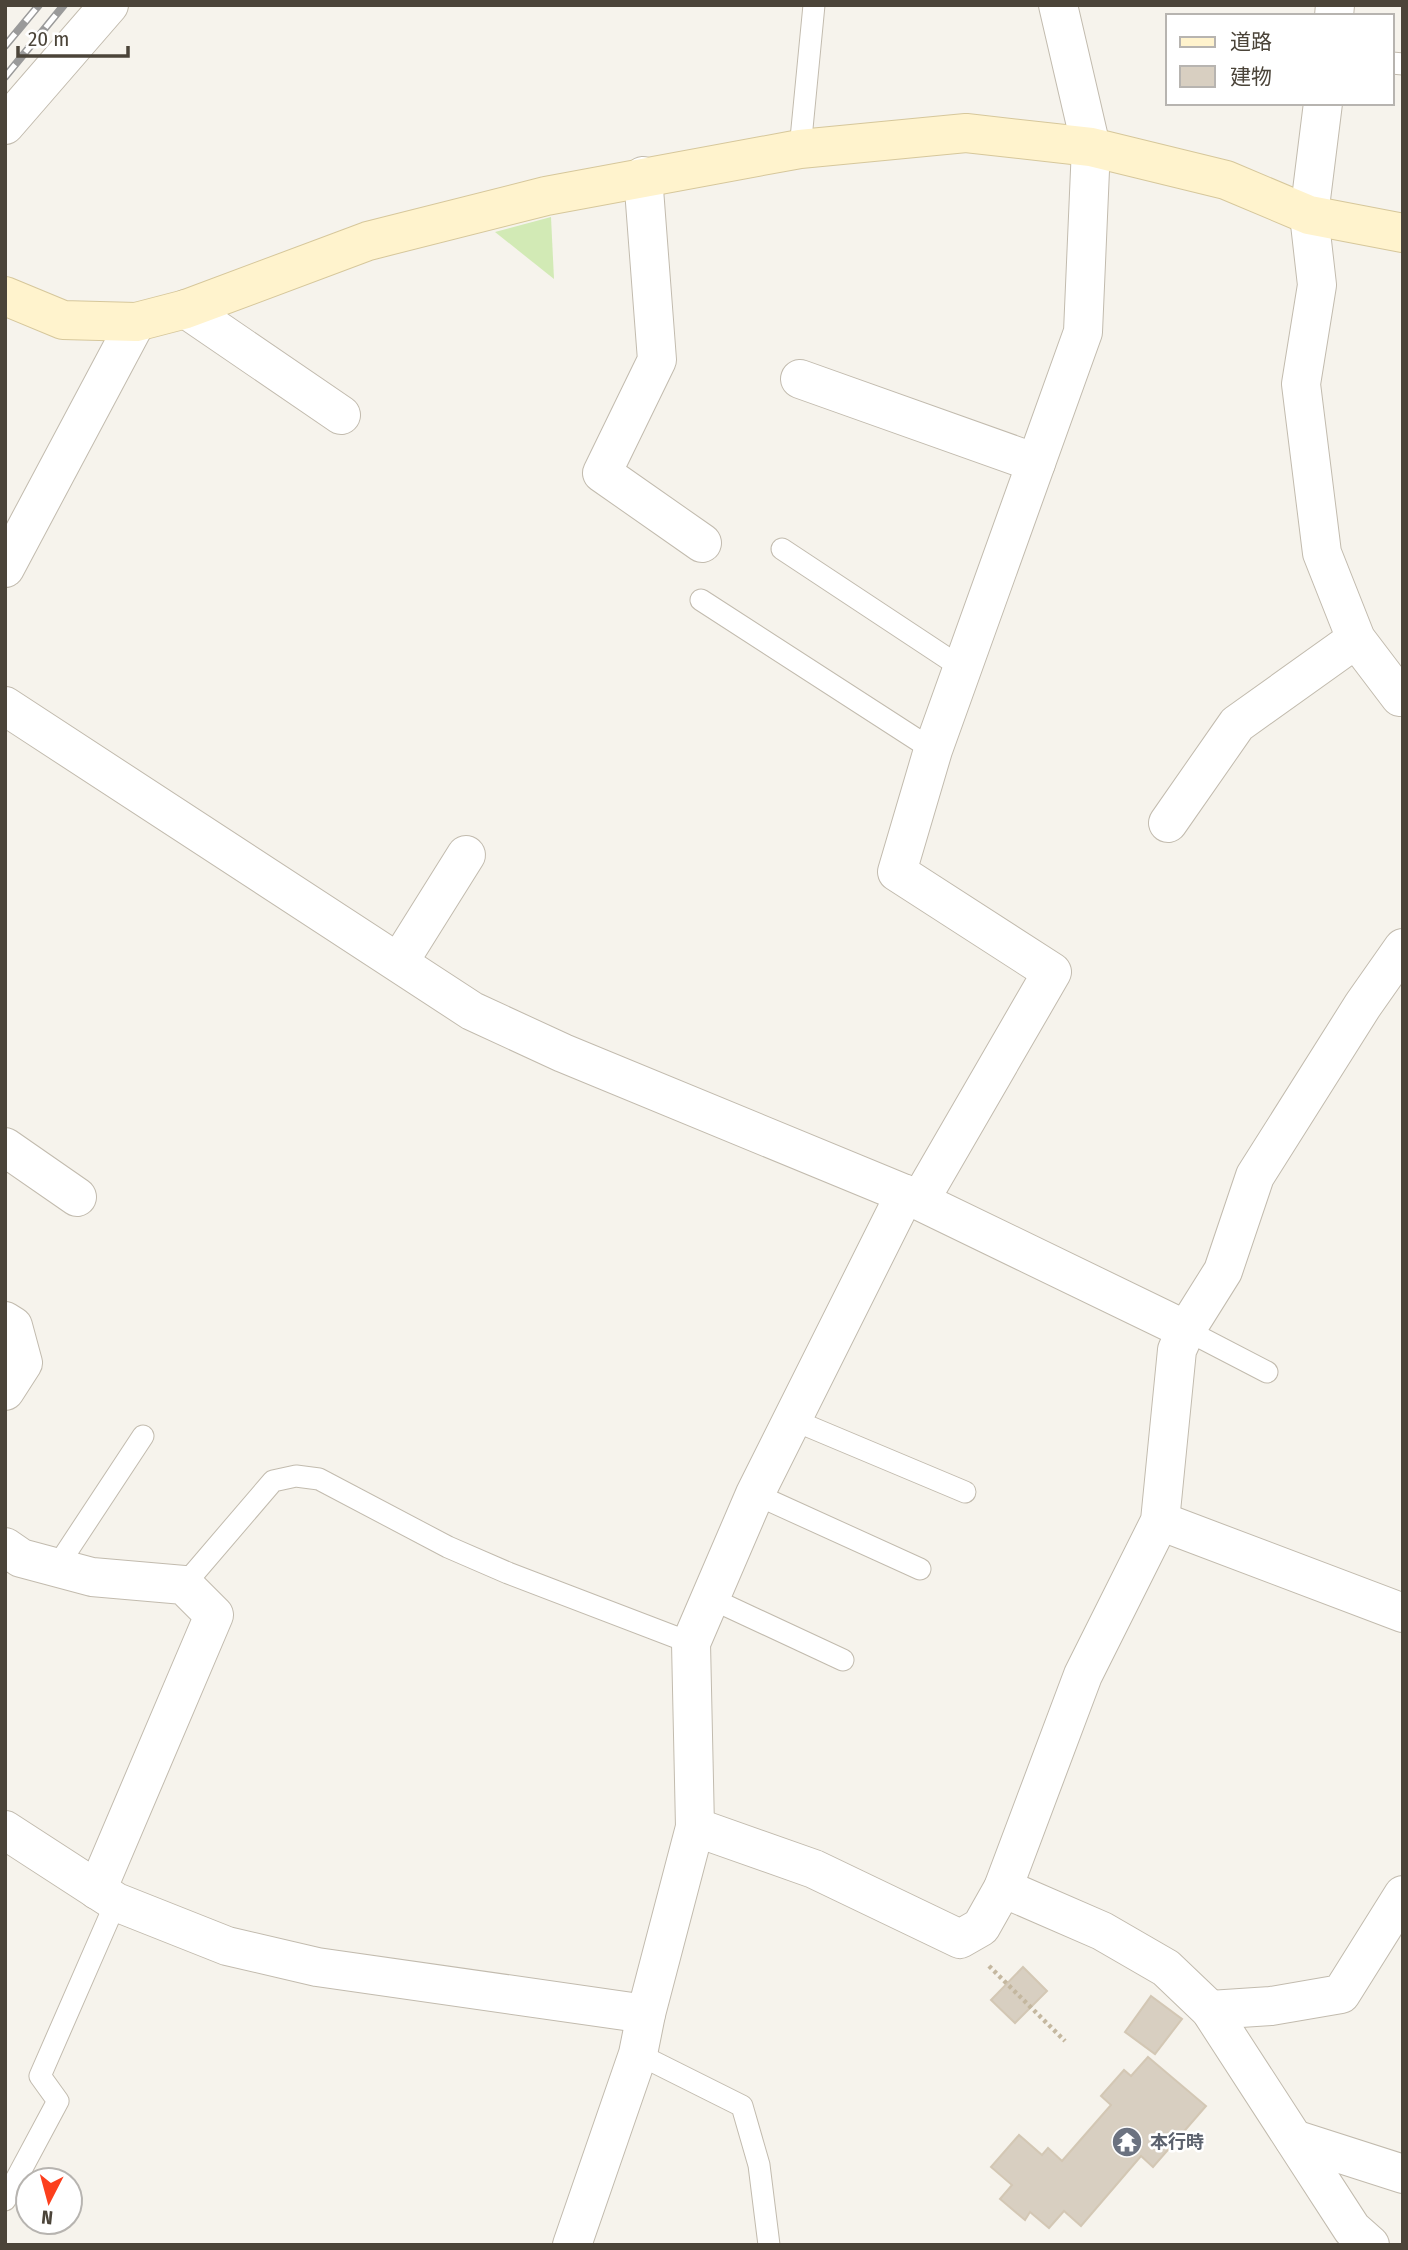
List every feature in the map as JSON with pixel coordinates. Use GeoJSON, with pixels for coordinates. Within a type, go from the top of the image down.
{"type":"FeatureCollection","features":[{"type":"Feature","properties":{"kind":"street"},"geometry":{"type":"LineString","coordinates":[[5,125],[109,5]]}},
{"type":"Feature","properties":{"kind":"street"},"geometry":{"type":"LineString","coordinates":[[572,2245],[638,2054],[695,1827],[691,1643],[755,1494],[791,1419],[912,1197],[1052,972],[897,872],[933,750],[1083,332],[1091,147],[1058,5]]}},
{"type":"Feature","properties":{"kind":"street"},"geometry":{"type":"LineString","coordinates":[[1323,105],[1309,215],[1317,285],[1301,384],[1322,553],[1356,639],[1402,700]]}},
{"type":"Feature","properties":{"kind":"street"},"geometry":{"type":"LineString","coordinates":[[5,296],[62,320],[135,322],[186,309],[368,242],[546,196],[800,149],[966,133],[1091,147],[1226,180],[1309,215],[1403,233]]}},
{"type":"Feature","properties":{"kind":"street"},"geometry":{"type":"LineString","coordinates":[[643,176],[657,360],[602,473],[702,543]]}},
{"type":"Feature","properties":{"kind":"street"},"geometry":{"type":"LineString","coordinates":[[186,309],[341,415]]}},
{"type":"Feature","properties":{"kind":"street"},"geometry":{"type":"LineString","coordinates":[[5,568],[135,322]]}},
{"type":"Feature","properties":{"kind":"street"},"geometry":{"type":"LineString","coordinates":[[800,379],[1036,463]]}},
{"type":"Feature","properties":{"kind":"street"},"geometry":{"type":"LineString","coordinates":[[1168,823],[1237,724],[1356,639]]}},
{"type":"Feature","properties":{"kind":"street"},"geometry":{"type":"LineString","coordinates":[[5,706],[472,1010],[562,1053],[912,1197],[1186,1330]]}},
{"type":"Feature","properties":{"kind":"street"},"geometry":{"type":"LineString","coordinates":[[399,962],[466,855]]}},
{"type":"Feature","properties":{"kind":"street"},"geometry":{"type":"LineString","coordinates":[[695,1827],[814,1869],[960,1939],[981,1927],[1003,1888],[1083,1675],[1160,1521],[1177,1350],[1186,1330],[1223,1271],[1255,1176],[1363,1005],[1403,948]]}},
{"type":"Feature","properties":{"kind":"street"},"geometry":{"type":"LineString","coordinates":[[5,1147],[77,1197]]}},
{"type":"Feature","properties":{"kind":"street"},"geometry":{"type":"LineString","coordinates":[[5,1321],[13,1326],[23,1363],[5,1391]]}},
{"type":"Feature","properties":{"kind":"street"},"geometry":{"type":"LineString","coordinates":[[1160,1521],[1403,1612]]}},
{"type":"Feature","properties":{"kind":"street"},"geometry":{"type":"LineString","coordinates":[[5,1547],[21,1558],[92,1577],[184,1585],[214,1615],[107,1896]]}},
{"type":"Feature","properties":{"kind":"street"},"geometry":{"type":"LineString","coordinates":[[5,1830],[107,1896],[227,1946],[317,1967],[646,2014]]}},
{"type":"Feature","properties":{"kind":"street"},"geometry":{"type":"LineString","coordinates":[[1003,1888],[1102,1931],[1166,1968],[1210,2010],[1294,2139],[1354,2239]]}},
{"type":"Feature","properties":{"kind":"street"},"geometry":{"type":"LineString","coordinates":[[1210,2010],[1271,2006],[1340,1994],[1403,1895]]}},
{"type":"Feature","properties":{"kind":"street"},"geometry":{"type":"LineString","coordinates":[[1294,2139],[1403,2174]]}},
{"type":"Feature","properties":{"kind":"lane"},"geometry":{"type":"LineString","coordinates":[[800,149],[814,5]]}},
{"type":"Feature","properties":{"kind":"lane"},"geometry":{"type":"LineString","coordinates":[[782,549],[962,668]]}},
{"type":"Feature","properties":{"kind":"lane"},"geometry":{"type":"LineString","coordinates":[[701,600],[933,750]]}},
{"type":"Feature","properties":{"kind":"lane"},"geometry":{"type":"LineString","coordinates":[[1186,1330],[1266,1372]]}},
{"type":"Feature","properties":{"kind":"lane"},"geometry":{"type":"LineString","coordinates":[[791,1419],[965,1492]]}},
{"type":"Feature","properties":{"kind":"lane"},"geometry":{"type":"LineString","coordinates":[[56,1567],[143,1436]]}},
{"type":"Feature","properties":{"kind":"lane"},"geometry":{"type":"LineString","coordinates":[[184,1585],[273,1481],[296,1476],[319,1479],[448,1547],[508,1573],[691,1643]]}},
{"type":"Feature","properties":{"kind":"lane"},"geometry":{"type":"LineString","coordinates":[[755,1494],[920,1569]]}},
{"type":"Feature","properties":{"kind":"lane"},"geometry":{"type":"LineString","coordinates":[[712,1599],[843,1660]]}},
{"type":"Feature","properties":{"kind":"lane"},"geometry":{"type":"LineString","coordinates":[[5,2200],[58,2101],[40,2076],[107,1896]]}},
{"type":"Feature","properties":{"kind":"lane"},"geometry":{"type":"LineString","coordinates":[[638,2054],[742,2106],[759,2165],[769,2245]]}},
{"type":"Feature","properties":{"kind":"path"},"geometry":{"type":"LineString","coordinates":[[997,1973],[1065,2041]]}},
{"type":"Feature","properties":{"kind":"green space"},"geometry":{"type":"Polygon","coordinates":[[[551,217],[554,279],[495,232],[551,217]]]}},
{"type":"Feature","properties":{"kind":"building"},"geometry":{"type":"Polygon","coordinates":[[[1023,1967],[1047,1991],[1015,2023],[991,2000],[1023,1967]]]}},
{"type":"Feature","properties":{"kind":"building"},"geometry":{"type":"Polygon","coordinates":[[[1151,1996],[1182,2019],[1155,2054],[1125,2032],[1151,1996]]]}},
{"type":"Feature","properties":{"kind":"building","name":"本行時"},"geometry":{"type":"Polygon","coordinates":[[[1148,2057],[1206,2106],[1153,2167],[1141,2156],[1081,2226],[1064,2211],[1049,2228],[1030,2212],[1025,2220],[1000,2199],[1012,2185],[991,2167],[1019,2135],[1042,2155],[1048,2148],[1062,2161],[1111,2105],[1101,2096],[1124,2070],[1131,2076],[1148,2057]]]}},
{"type":"Feature","properties":{"kind":"railway"},"geometry":{"type":"LineString","coordinates":[[5,46],[39,5]]}},
{"type":"Feature","properties":{"kind":"railway"},"geometry":{"type":"LineString","coordinates":[[5,77],[64,5]]}},
{"type":"Feature","properties":{"kind":"place","name":"本行時"},"geometry":{"type":"Point","coordinates":[1127,2142]}}]}
